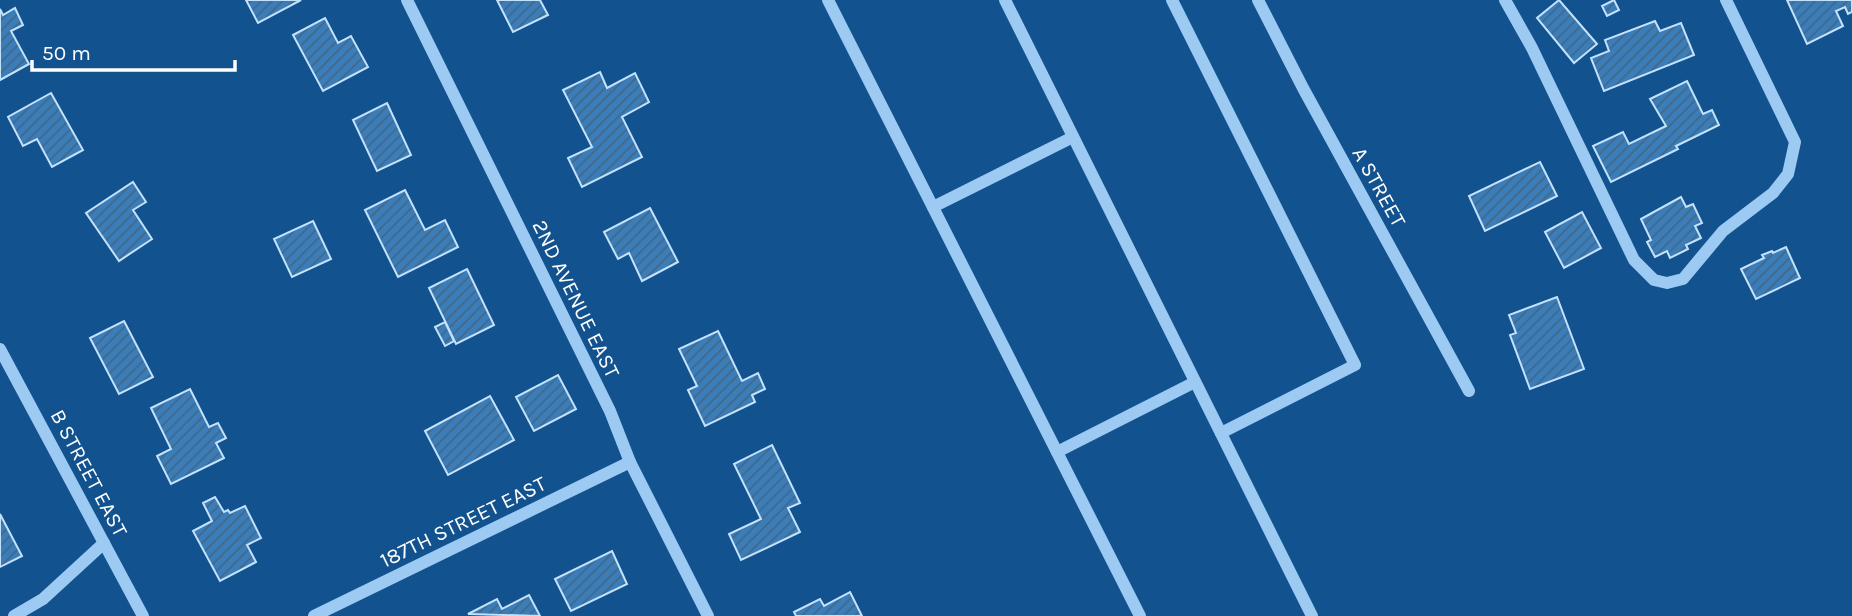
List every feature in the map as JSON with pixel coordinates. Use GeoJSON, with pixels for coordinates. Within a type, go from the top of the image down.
{"type":"FeatureCollection","features":[{"type":"Feature","properties":{"kind":"street","name":"2ND AVENUE EAST"},"geometry":{"type":"LineString","coordinates":[[407,0],[610,411],[630,462],[708,616]]}},
{"type":"Feature","properties":{"kind":"street"},"geometry":{"type":"LineString","coordinates":[[828,0],[1140,616]]}},
{"type":"Feature","properties":{"kind":"street"},"geometry":{"type":"LineString","coordinates":[[1005,0],[1312,616]]}},
{"type":"Feature","properties":{"kind":"street"},"geometry":{"type":"LineString","coordinates":[[1172,0],[1355,366],[1220,433]]}},
{"type":"Feature","properties":{"kind":"street","name":"A STREET"},"geometry":{"type":"LineString","coordinates":[[1258,0],[1469,391]]}},
{"type":"Feature","properties":{"kind":"street"},"geometry":{"type":"LineString","coordinates":[[1506,0],[1532,48],[1634,260],[1654,280],[1667,283],[1682,279],[1723,231],[1773,193],[1788,174],[1795,142],[1726,0]]}},
{"type":"Feature","properties":{"kind":"street"},"geometry":{"type":"LineString","coordinates":[[933,207],[1073,137]]}},
{"type":"Feature","properties":{"kind":"street","name":"B STREET EAST"},"geometry":{"type":"LineString","coordinates":[[0,349],[143,616]]}},
{"type":"Feature","properties":{"kind":"street"},"geometry":{"type":"LineString","coordinates":[[1056,452],[1195,382]]}},
{"type":"Feature","properties":{"kind":"street","name":"187TH STREET EAST"},"geometry":{"type":"LineString","coordinates":[[314,616],[630,462]]}},
{"type":"Feature","properties":{"kind":"street"},"geometry":{"type":"LineString","coordinates":[[14,616],[43,599],[104,543]]}},
{"type":"Feature","properties":{"kind":"building"},"geometry":{"type":"Polygon","coordinates":[[[246,0],[301,0],[258,23],[246,0]]]}},
{"type":"Feature","properties":{"kind":"building"},"geometry":{"type":"Polygon","coordinates":[[[497,0],[540,0],[548,15],[513,32],[497,0]]]}},
{"type":"Feature","properties":{"kind":"building"},"geometry":{"type":"Polygon","coordinates":[[[1559,0],[1597,44],[1574,63],[1537,18],[1559,0]]]}},
{"type":"Feature","properties":{"kind":"building"},"geometry":{"type":"Polygon","coordinates":[[[1614,0],[1619,10],[1607,16],[1602,6],[1614,0]]]}},
{"type":"Feature","properties":{"kind":"building"},"geometry":{"type":"Polygon","coordinates":[[[1787,0],[1852,0],[1852,12],[1848,14],[1845,7],[1836,11],[1843,26],[1807,44],[1787,0]]]}},
{"type":"Feature","properties":{"kind":"building"},"geometry":{"type":"Polygon","coordinates":[[[15,8],[23,25],[11,31],[29,64],[0,80],[0,9],[3,15],[15,8]]]}},
{"type":"Feature","properties":{"kind":"building"},"geometry":{"type":"Polygon","coordinates":[[[325,18],[338,43],[351,36],[368,67],[323,91],[293,35],[325,18]]]}},
{"type":"Feature","properties":{"kind":"building"},"geometry":{"type":"Polygon","coordinates":[[[1655,21],[1660,31],[1681,23],[1694,55],[1604,91],[1591,58],[1609,51],[1605,40],[1655,21]]]}},
{"type":"Feature","properties":{"kind":"building"},"geometry":{"type":"Polygon","coordinates":[[[600,72],[607,88],[635,73],[649,102],[622,117],[642,157],[582,187],[568,158],[592,147],[563,90],[600,72]]]}},
{"type":"Feature","properties":{"kind":"building"},"geometry":{"type":"Polygon","coordinates":[[[1687,81],[1703,114],[1712,110],[1719,125],[1611,182],[1593,146],[1623,132],[1629,144],[1666,126],[1650,99],[1687,81]]]}},
{"type":"Feature","properties":{"kind":"building"},"geometry":{"type":"Polygon","coordinates":[[[51,93],[83,150],[52,167],[37,139],[23,146],[8,117],[51,93]]]}},
{"type":"Feature","properties":{"kind":"building"},"geometry":{"type":"Polygon","coordinates":[[[387,103],[411,155],[377,171],[353,120],[387,103]]]}},
{"type":"Feature","properties":{"kind":"building"},"geometry":{"type":"Polygon","coordinates":[[[1540,162],[1557,196],[1485,231],[1469,196],[1540,162]]]}},
{"type":"Feature","properties":{"kind":"building"},"geometry":{"type":"Polygon","coordinates":[[[133,182],[146,202],[133,210],[152,239],[119,261],[86,213],[133,182]]]}},
{"type":"Feature","properties":{"kind":"building"},"geometry":{"type":"Polygon","coordinates":[[[405,190],[425,230],[445,220],[458,247],[398,277],[365,210],[405,190]]]}},
{"type":"Feature","properties":{"kind":"building"},"geometry":{"type":"Polygon","coordinates":[[[1681,197],[1686,207],[1693,204],[1702,223],[1695,226],[1701,238],[1686,245],[1688,249],[1670,258],[1667,251],[1655,257],[1647,242],[1651,240],[1641,219],[1681,197]]]}},
{"type":"Feature","properties":{"kind":"building"},"geometry":{"type":"Polygon","coordinates":[[[650,208],[678,262],[642,281],[629,253],[618,259],[604,232],[650,208]]]}},
{"type":"Feature","properties":{"kind":"building"},"geometry":{"type":"Polygon","coordinates":[[[1582,212],[1601,248],[1564,268],[1545,232],[1582,212]]]}},
{"type":"Feature","properties":{"kind":"building"},"geometry":{"type":"Polygon","coordinates":[[[313,221],[331,259],[292,277],[274,239],[313,221]]]}},
{"type":"Feature","properties":{"kind":"building"},"geometry":{"type":"Polygon","coordinates":[[[1786,247],[1800,278],[1756,299],[1741,269],[1764,258],[1762,255],[1786,247]]]}},
{"type":"Feature","properties":{"kind":"building"},"geometry":{"type":"Polygon","coordinates":[[[467,269],[494,325],[456,344],[429,288],[467,269]]]}},
{"type":"Feature","properties":{"kind":"building"},"geometry":{"type":"Polygon","coordinates":[[[1557,297],[1584,369],[1530,389],[1510,335],[1516,333],[1509,315],[1557,297]]]}},
{"type":"Feature","properties":{"kind":"building"},"geometry":{"type":"Polygon","coordinates":[[[124,321],[153,377],[119,394],[90,338],[124,321]]]}},
{"type":"Feature","properties":{"kind":"building"},"geometry":{"type":"Polygon","coordinates":[[[445,322],[454,341],[445,346],[435,327],[445,322]]]}},
{"type":"Feature","properties":{"kind":"building"},"geometry":{"type":"Polygon","coordinates":[[[718,331],[742,381],[758,373],[765,389],[752,395],[755,402],[705,426],[688,390],[697,386],[679,349],[718,331]]]}},
{"type":"Feature","properties":{"kind":"building"},"geometry":{"type":"Polygon","coordinates":[[[558,375],[576,409],[534,431],[516,397],[558,375]]]}},
{"type":"Feature","properties":{"kind":"building"},"geometry":{"type":"Polygon","coordinates":[[[190,389],[209,427],[218,423],[226,438],[216,443],[224,458],[171,484],[157,456],[171,449],[151,408],[190,389]]]}},
{"type":"Feature","properties":{"kind":"building"},"geometry":{"type":"Polygon","coordinates":[[[490,396],[514,440],[448,475],[425,431],[490,396]]]}},
{"type":"Feature","properties":{"kind":"building"},"geometry":{"type":"Polygon","coordinates":[[[772,445],[800,503],[788,508],[800,532],[741,560],[729,534],[761,519],[734,464],[772,445]]]}},
{"type":"Feature","properties":{"kind":"building"},"geometry":{"type":"Polygon","coordinates":[[[215,497],[224,512],[228,510],[230,513],[245,506],[261,538],[247,545],[256,562],[220,581],[193,531],[212,521],[203,503],[215,497]]]}},
{"type":"Feature","properties":{"kind":"building"},"geometry":{"type":"Polygon","coordinates":[[[0,514],[22,556],[0,567],[0,514]]]}},
{"type":"Feature","properties":{"kind":"building"},"geometry":{"type":"Polygon","coordinates":[[[612,551],[627,584],[571,611],[555,579],[612,551]]]}},
{"type":"Feature","properties":{"kind":"building"},"geometry":{"type":"Polygon","coordinates":[[[850,592],[862,616],[796,616],[794,612],[820,599],[824,606],[850,592]]]}},
{"type":"Feature","properties":{"kind":"building"},"geometry":{"type":"Polygon","coordinates":[[[529,595],[540,616],[468,614],[497,599],[502,609],[529,595]]]}}]}
